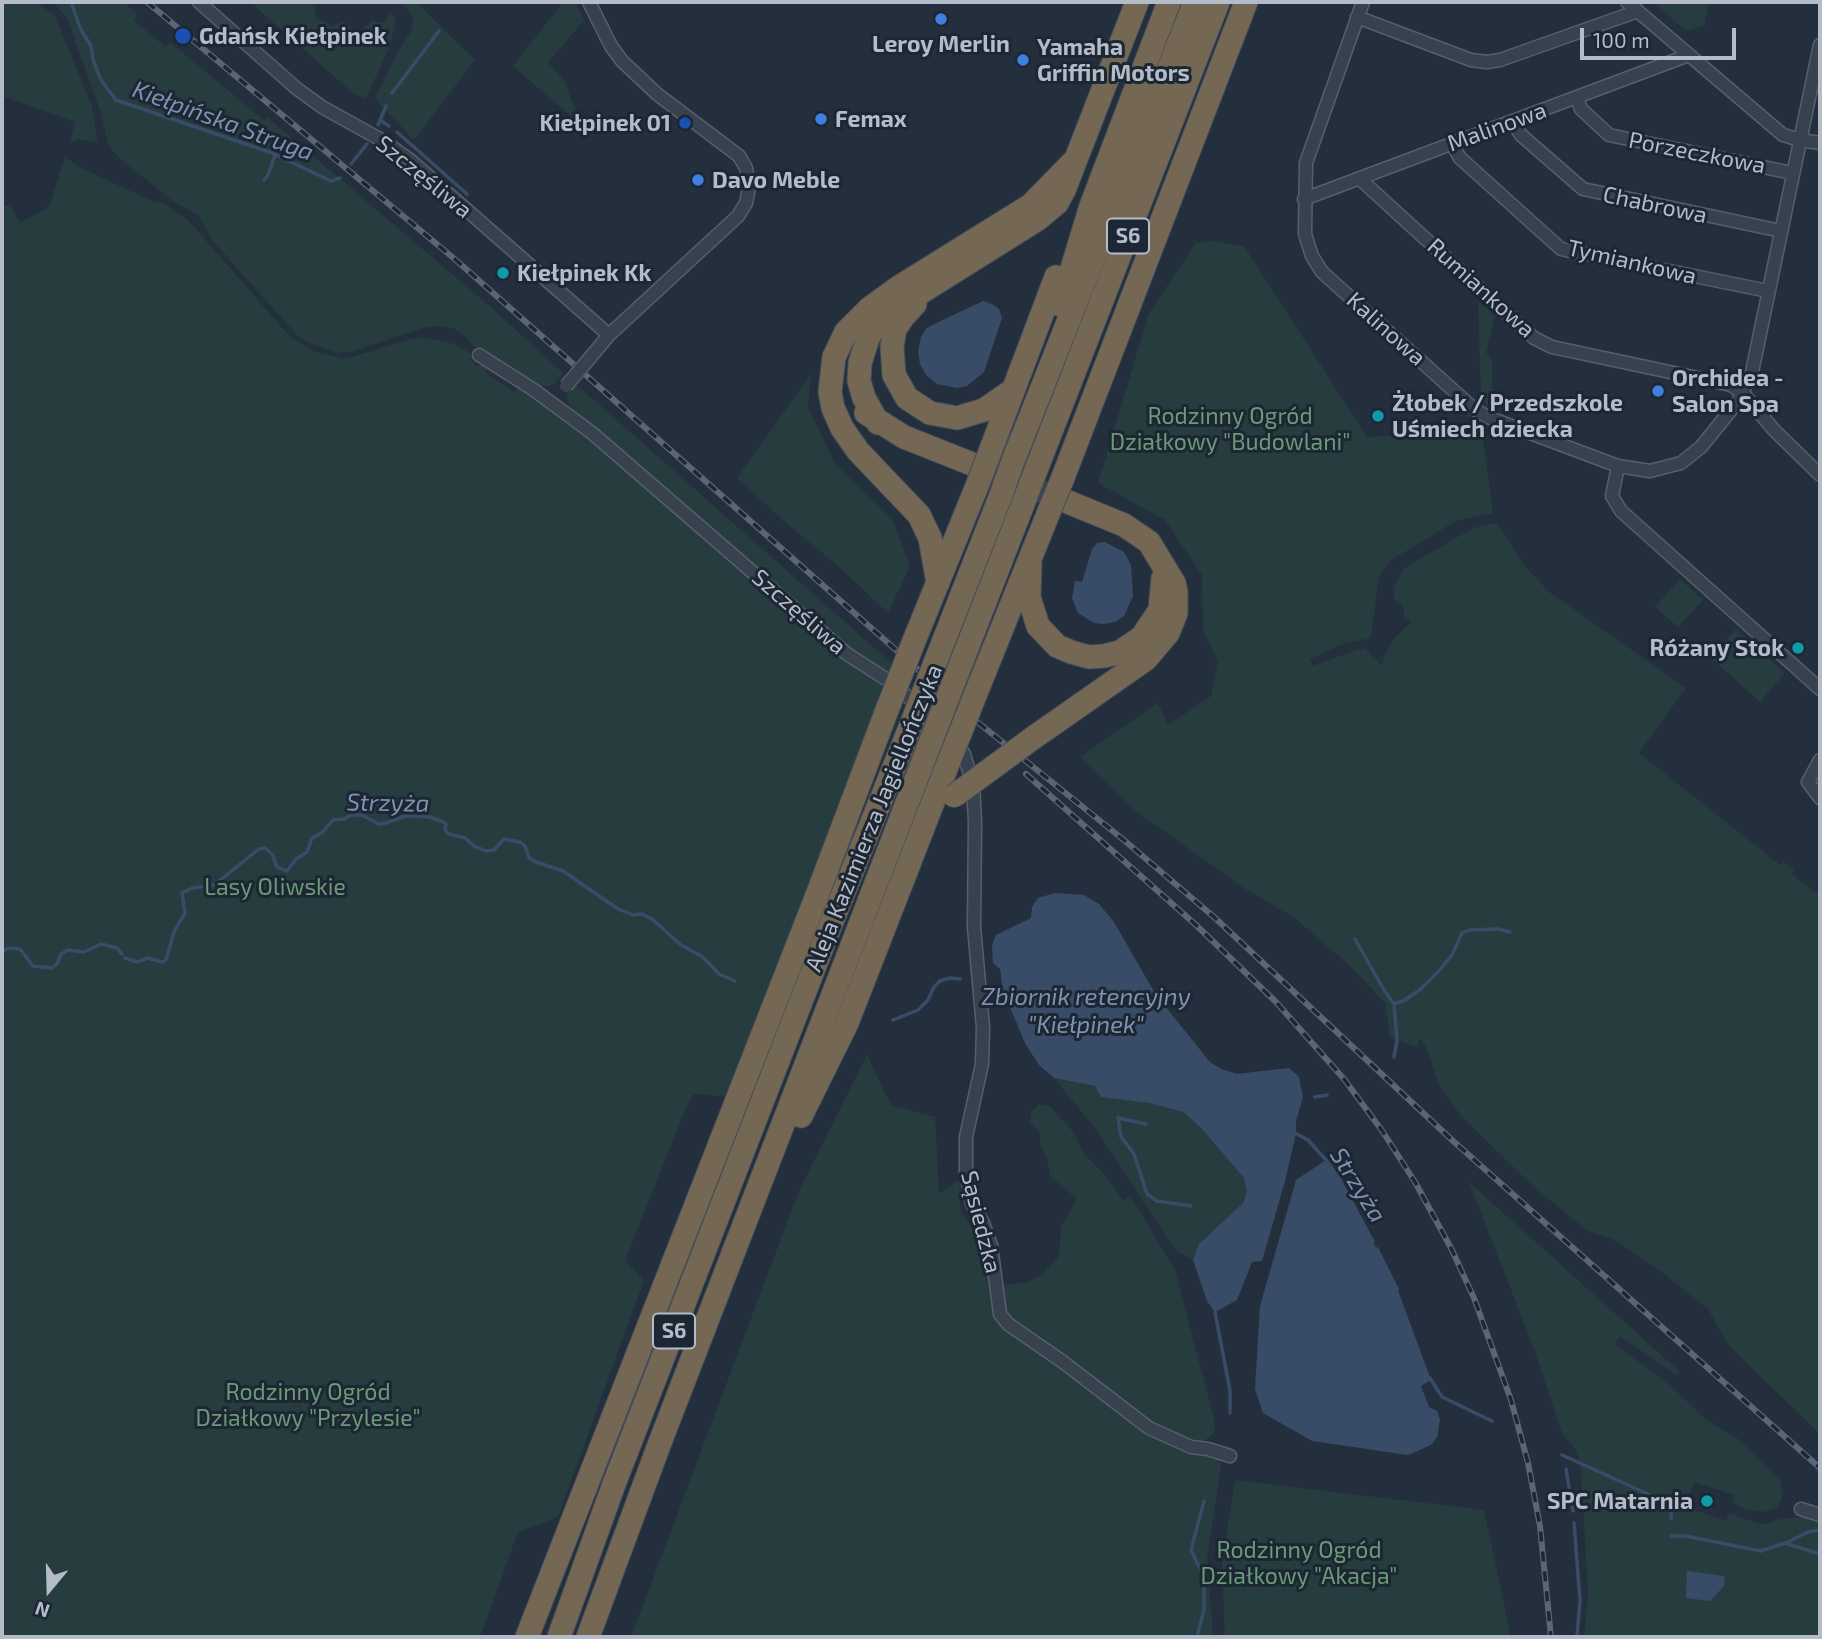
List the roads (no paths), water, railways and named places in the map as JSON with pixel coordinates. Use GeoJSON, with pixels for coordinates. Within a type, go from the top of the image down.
{"type":"FeatureCollection","features":[{"type":"Feature","properties":{"kind":"highway"},"geometry":{"type":"LineString","coordinates":[[878,423],[860,390],[859,372],[863,348],[869,335],[885,316],[1050,210],[1064,190],[1137,2]]}},
{"type":"Feature","properties":{"kind":"highway"},"geometry":{"type":"LineString","coordinates":[[1053,360],[1062,301],[1091,206],[1169,2]]}},
{"type":"Feature","properties":{"kind":"highway","name":"Aleja Kazimierza Jagiellończyka"},"geometry":{"type":"LineString","coordinates":[[559,1637],[614,1484],[831,924],[1195,2]]}},
{"type":"Feature","properties":{"kind":"highway","name":"Aleja Kazimierza Jagiellończyka"},"geometry":{"type":"LineString","coordinates":[[588,1637],[1218,2]]}},
{"type":"Feature","properties":{"kind":"highway"},"geometry":{"type":"LineString","coordinates":[[739,1241],[847,1023],[976,693],[1058,498],[1246,2]]}},
{"type":"Feature","properties":{"kind":"highway"},"geometry":{"type":"LineString","coordinates":[[938,583],[930,538],[919,515],[858,451],[842,428],[833,408],[831,373],[838,346],[856,320],[870,308],[1031,205],[1075,160]]}},
{"type":"Feature","properties":{"kind":"highway"},"geometry":{"type":"LineString","coordinates":[[527,1637],[817,898],[1077,220],[1091,206]]}},
{"type":"Feature","properties":{"kind":"highway"},"geometry":{"type":"LineString","coordinates":[[921,292],[917,302],[895,330],[891,346],[894,375],[907,398],[930,413],[957,418],[984,410],[1013,390]]}},
{"type":"Feature","properties":{"kind":"highway"},"geometry":{"type":"LineString","coordinates":[[870,308],[868,316],[847,349],[844,374],[846,385],[856,402],[878,423],[915,442],[981,468]]}},
{"type":"Feature","properties":{"kind":"highway"},"geometry":{"type":"LineString","coordinates":[[928,817],[1033,738],[1146,659],[1163,642],[1172,624],[1177,601],[1174,583],[1149,542],[1134,530],[1058,498]]}},
{"type":"Feature","properties":{"kind":"highway"},"geometry":{"type":"LineString","coordinates":[[1030,562],[1029,597],[1034,618],[1042,632],[1064,649],[1097,657],[1112,655],[1128,648],[1149,629],[1160,610],[1163,565]]}},
{"type":"Feature","properties":{"kind":"street","name":"Szczęśliwa"},"geometry":{"type":"LineString","coordinates":[[199,2],[296,88],[322,107],[385,142],[410,160],[609,335]]}},
{"type":"Feature","properties":{"kind":"street"},"geometry":{"type":"LineString","coordinates":[[552,403],[609,335],[738,216],[746,203],[749,187],[746,168],[739,156],[657,94],[622,61],[611,47],[589,2]]}},
{"type":"Feature","properties":{"kind":"street","name":"Kalinowa"},"geometry":{"type":"LineString","coordinates":[[1363,2],[1306,163],[1305,234],[1312,256],[1322,272],[1474,410],[1618,466],[1650,471],[1681,463],[1701,447],[1743,393],[1752,372],[1820,45]]}},
{"type":"Feature","properties":{"kind":"street"},"geometry":{"type":"LineString","coordinates":[[1357,17],[1471,60],[1487,62],[1500,60],[1633,6],[1783,135],[1800,141],[1820,143]]}},
{"type":"Feature","properties":{"kind":"street","name":"Malinowa"},"geometry":{"type":"LineString","coordinates":[[1304,199],[1689,55]]}},
{"type":"Feature","properties":{"kind":"street","name":"Porzeczkowa"},"geometry":{"type":"LineString","coordinates":[[1577,98],[1581,109],[1609,135],[1792,173]]}},
{"type":"Feature","properties":{"kind":"street","name":"Chabrowa"},"geometry":{"type":"LineString","coordinates":[[1513,122],[1521,135],[1583,189],[1781,231]]}},
{"type":"Feature","properties":{"kind":"street","name":"Tymiankowa"},"geometry":{"type":"LineString","coordinates":[[1452,144],[1460,158],[1561,248],[1768,291]]}},
{"type":"Feature","properties":{"kind":"street","name":"Rumiankowa"},"geometry":{"type":"LineString","coordinates":[[1360,179],[1534,338],[1552,347],[1731,385],[1743,393]]}},
{"type":"Feature","properties":{"kind":"street","name":"Szczęśliwa"},"geometry":{"type":"LineString","coordinates":[[479,355],[552,403],[620,456],[846,654],[889,681]]}},
{"type":"Feature","properties":{"kind":"street"},"geometry":{"type":"LineString","coordinates":[[1743,393],[1774,430],[1820,475]]}},
{"type":"Feature","properties":{"kind":"street"},"geometry":{"type":"LineString","coordinates":[[1618,466],[1613,479],[1612,496],[1621,511],[1820,689]]}},
{"type":"Feature","properties":{"kind":"street","name":"Sąsiedzka"},"geometry":{"type":"LineString","coordinates":[[889,681],[952,737],[964,754],[973,785],[974,927],[983,1028],[982,1064],[966,1137],[966,1173],[972,1204],[992,1245],[1000,1314],[1008,1324],[1149,1428],[1191,1447],[1230,1456]]}},
{"type":"Feature","properties":{"kind":"street"},"geometry":{"type":"LineString","coordinates":[[1820,760],[1808,782],[1820,798]]}},
{"type":"Feature","properties":{"kind":"street"},"geometry":{"type":"LineString","coordinates":[[1801,1509],[1820,1515]]}},
{"type":"Feature","properties":{"kind":"water"},"geometry":{"type":"Polygon","coordinates":[[[983,301],[999,309],[1002,318],[984,372],[967,386],[957,388],[937,384],[926,375],[920,364],[918,351],[921,337],[932,325],[983,301]]]}},
{"type":"Feature","properties":{"kind":"water"},"geometry":{"type":"Polygon","coordinates":[[[1105,542],[1124,552],[1131,565],[1133,596],[1124,616],[1115,622],[1104,624],[1094,623],[1078,613],[1072,598],[1075,581],[1082,582],[1092,549],[1097,543],[1105,542]]]}},
{"type":"Feature","properties":{"kind":"water","name":"Zbiornik retencyjny \"Kiełpinek\""},"geometry":{"type":"Polygon","coordinates":[[[1055,893],[1084,895],[1099,904],[1114,922],[1156,995],[1210,1062],[1237,1074],[1289,1068],[1299,1077],[1303,1097],[1296,1121],[1296,1133],[1262,1261],[1252,1262],[1237,1300],[1215,1312],[1207,1301],[1193,1260],[1199,1244],[1243,1203],[1247,1191],[1244,1178],[1201,1128],[1183,1112],[1149,1103],[1101,1097],[1095,1086],[1054,1078],[1039,1065],[1026,1045],[1003,991],[1000,969],[993,963],[992,945],[996,935],[1031,918],[1032,907],[1038,898],[1055,893]]]}},
{"type":"Feature","properties":{"kind":"water"},"geometry":{"type":"Polygon","coordinates":[[[1326,1160],[1339,1178],[1396,1285],[1431,1380],[1421,1386],[1429,1407],[1437,1411],[1440,1420],[1437,1437],[1431,1445],[1408,1455],[1312,1441],[1263,1413],[1255,1389],[1260,1306],[1296,1180],[1326,1160]]]}},
{"type":"Feature","properties":{"kind":"water"},"geometry":{"type":"Polygon","coordinates":[[[1687,1571],[1725,1576],[1724,1586],[1710,1601],[1686,1598],[1687,1571]]]}},
{"type":"Feature","properties":{"kind":"waterway","name":"Kiełpińska Struga"},"geometry":{"type":"LineString","coordinates":[[71,2],[81,30],[91,46],[101,80],[116,100],[272,153],[331,181],[340,178]]}},
{"type":"Feature","properties":{"kind":"waterway"},"geometry":{"type":"LineString","coordinates":[[392,93],[439,31]]}},
{"type":"Feature","properties":{"kind":"waterway"},"geometry":{"type":"LineString","coordinates":[[378,125],[386,106]]}},
{"type":"Feature","properties":{"kind":"waterway"},"geometry":{"type":"LineString","coordinates":[[380,120],[389,126]]}},
{"type":"Feature","properties":{"kind":"waterway"},"geometry":{"type":"LineString","coordinates":[[397,132],[467,194]]}},
{"type":"Feature","properties":{"kind":"waterway"},"geometry":{"type":"LineString","coordinates":[[351,164],[367,144]]}},
{"type":"Feature","properties":{"kind":"waterway"},"geometry":{"type":"LineString","coordinates":[[264,180],[275,155]]}},
{"type":"Feature","properties":{"kind":"waterway","name":"Strzyża"},"geometry":{"type":"LineString","coordinates":[[125,958],[137,962],[148,958],[162,962],[166,960],[174,932],[185,913],[182,893],[192,888],[214,885],[259,849],[265,848],[272,854],[277,867],[287,871],[296,859],[307,852],[312,838],[323,832],[333,820],[362,815],[379,824],[405,816],[429,817],[441,821],[446,824],[445,830],[449,834],[465,838],[486,851],[494,850],[504,839],[520,842],[525,846],[529,858],[563,871],[618,909],[652,919],[681,945],[703,957],[719,974],[735,981]]}},
{"type":"Feature","properties":{"kind":"waterway"},"geometry":{"type":"LineString","coordinates":[[1394,1004],[1421,989],[1437,973],[1452,955],[1462,933],[1469,930],[1498,929],[1510,932]]}},
{"type":"Feature","properties":{"kind":"waterway"},"geometry":{"type":"LineString","coordinates":[[1355,939],[1394,1004],[1397,1041],[1394,1057]]}},
{"type":"Feature","properties":{"kind":"waterway","name":"Strzyża"},"geometry":{"type":"LineString","coordinates":[[2,952],[8,948],[20,949],[33,966],[52,968],[61,954],[68,950],[84,952],[101,944],[117,948],[122,954]]}},
{"type":"Feature","properties":{"kind":"waterway","name":"Strzyża"},"geometry":{"type":"LineString","coordinates":[[893,1020],[918,1010],[940,981],[960,979]]}},
{"type":"Feature","properties":{"kind":"waterway"},"geometry":{"type":"LineString","coordinates":[[1315,1097],[1327,1095]]}},
{"type":"Feature","properties":{"kind":"waterway"},"geometry":{"type":"LineString","coordinates":[[1146,1124],[1118,1118],[1121,1137],[1134,1154],[1147,1194],[1157,1201],[1191,1206]]}},
{"type":"Feature","properties":{"kind":"waterway","name":"Strzyża"},"geometry":{"type":"LineString","coordinates":[[1293,1132],[1308,1140],[1326,1160],[1339,1178],[1373,1242]]}},
{"type":"Feature","properties":{"kind":"waterway","name":"Strzyża"},"geometry":{"type":"LineString","coordinates":[[1377,1249],[1397,1289]]}},
{"type":"Feature","properties":{"kind":"waterway"},"geometry":{"type":"LineString","coordinates":[[1215,1312],[1230,1391],[1230,1413]]}},
{"type":"Feature","properties":{"kind":"waterway","name":"Strzyża"},"geometry":{"type":"LineString","coordinates":[[1430,1378],[1442,1397],[1492,1421]]}},
{"type":"Feature","properties":{"kind":"waterway","name":"Strzyża"},"geometry":{"type":"LineString","coordinates":[[1562,1455],[1672,1505],[1671,1519]]}},
{"type":"Feature","properties":{"kind":"waterway"},"geometry":{"type":"LineString","coordinates":[[1566,1469],[1573,1511]]}},
{"type":"Feature","properties":{"kind":"waterway"},"geometry":{"type":"LineString","coordinates":[[1197,1637],[1204,1609],[1204,1577],[1191,1550],[1204,1501]]}},
{"type":"Feature","properties":{"kind":"waterway"},"geometry":{"type":"LineString","coordinates":[[1574,1523],[1580,1600],[1577,1637]]}},
{"type":"Feature","properties":{"kind":"waterway"},"geometry":{"type":"LineString","coordinates":[[1786,1543],[1808,1532],[1820,1530]]}},
{"type":"Feature","properties":{"kind":"waterway","name":"Strzyża"},"geometry":{"type":"LineString","coordinates":[[1671,1536],[1686,1536],[1761,1551],[1785,1543],[1820,1554]]}},
{"type":"Feature","properties":{"kind":"tunnel"},"geometry":{"type":"LineString","coordinates":[[977,466],[1063,500]]}},
{"type":"Feature","properties":{"kind":"railway"},"geometry":{"type":"LineString","coordinates":[[147,2],[457,261],[975,720],[1214,917],[1452,1140],[1820,1468]]}},
{"type":"Feature","properties":{"kind":"railway"},"geometry":{"type":"LineString","coordinates":[[1026,774],[1196,925],[1276,1002],[1344,1079],[1415,1182],[1451,1248],[1474,1298],[1511,1400],[1528,1463],[1540,1526],[1551,1637]]}},
{"type":"Feature","properties":{"kind":"place","name":"Leroy Merlin"},"geometry":{"type":"Point","coordinates":[941,19]}},
{"type":"Feature","properties":{"kind":"place","name":"Gdańsk Kiełpinek"},"geometry":{"type":"Point","coordinates":[183,36]}},
{"type":"Feature","properties":{"kind":"place","name":"Yamaha Griffin Motors"},"geometry":{"type":"Point","coordinates":[1023,60]}},
{"type":"Feature","properties":{"kind":"place","name":"Femax"},"geometry":{"type":"Point","coordinates":[821,119]}},
{"type":"Feature","properties":{"kind":"place","name":"Kiełpinek 01"},"geometry":{"type":"Point","coordinates":[685,123]}},
{"type":"Feature","properties":{"kind":"place","name":"Davo Meble"},"geometry":{"type":"Point","coordinates":[698,180]}},
{"type":"Feature","properties":{"kind":"place","name":"Kiełpinek Kk"},"geometry":{"type":"Point","coordinates":[503,273]}},
{"type":"Feature","properties":{"kind":"place","name":"Orchidea - Salon Spa"},"geometry":{"type":"Point","coordinates":[1658,391]}},
{"type":"Feature","properties":{"kind":"place","name":"Żłobek / Przedszkole Uśmiech dziecka"},"geometry":{"type":"Point","coordinates":[1378,416]}},
{"type":"Feature","properties":{"kind":"place","name":"Różany Stok"},"geometry":{"type":"Point","coordinates":[1798,648]}},
{"type":"Feature","properties":{"kind":"place","name":"SPC Matarnia"},"geometry":{"type":"Point","coordinates":[1707,1501]}},
{"type":"Feature","properties":{"kind":"park label","name":"Rodzinny Ogród Działkowy \"Budowlani\""},"geometry":{"type":"Point","coordinates":[1230,429]}},
{"type":"Feature","properties":{"kind":"park label","name":"Lasy Oliwskie"},"geometry":{"type":"Point","coordinates":[275,887]}},
{"type":"Feature","properties":{"kind":"park label","name":"Rodzinny Ogród Działkowy \"Przylesie\""},"geometry":{"type":"Point","coordinates":[308,1405]}},
{"type":"Feature","properties":{"kind":"park label","name":"Rodzinny Ogród Działkowy \"Akacja\""},"geometry":{"type":"Point","coordinates":[1299,1563]}}]}
